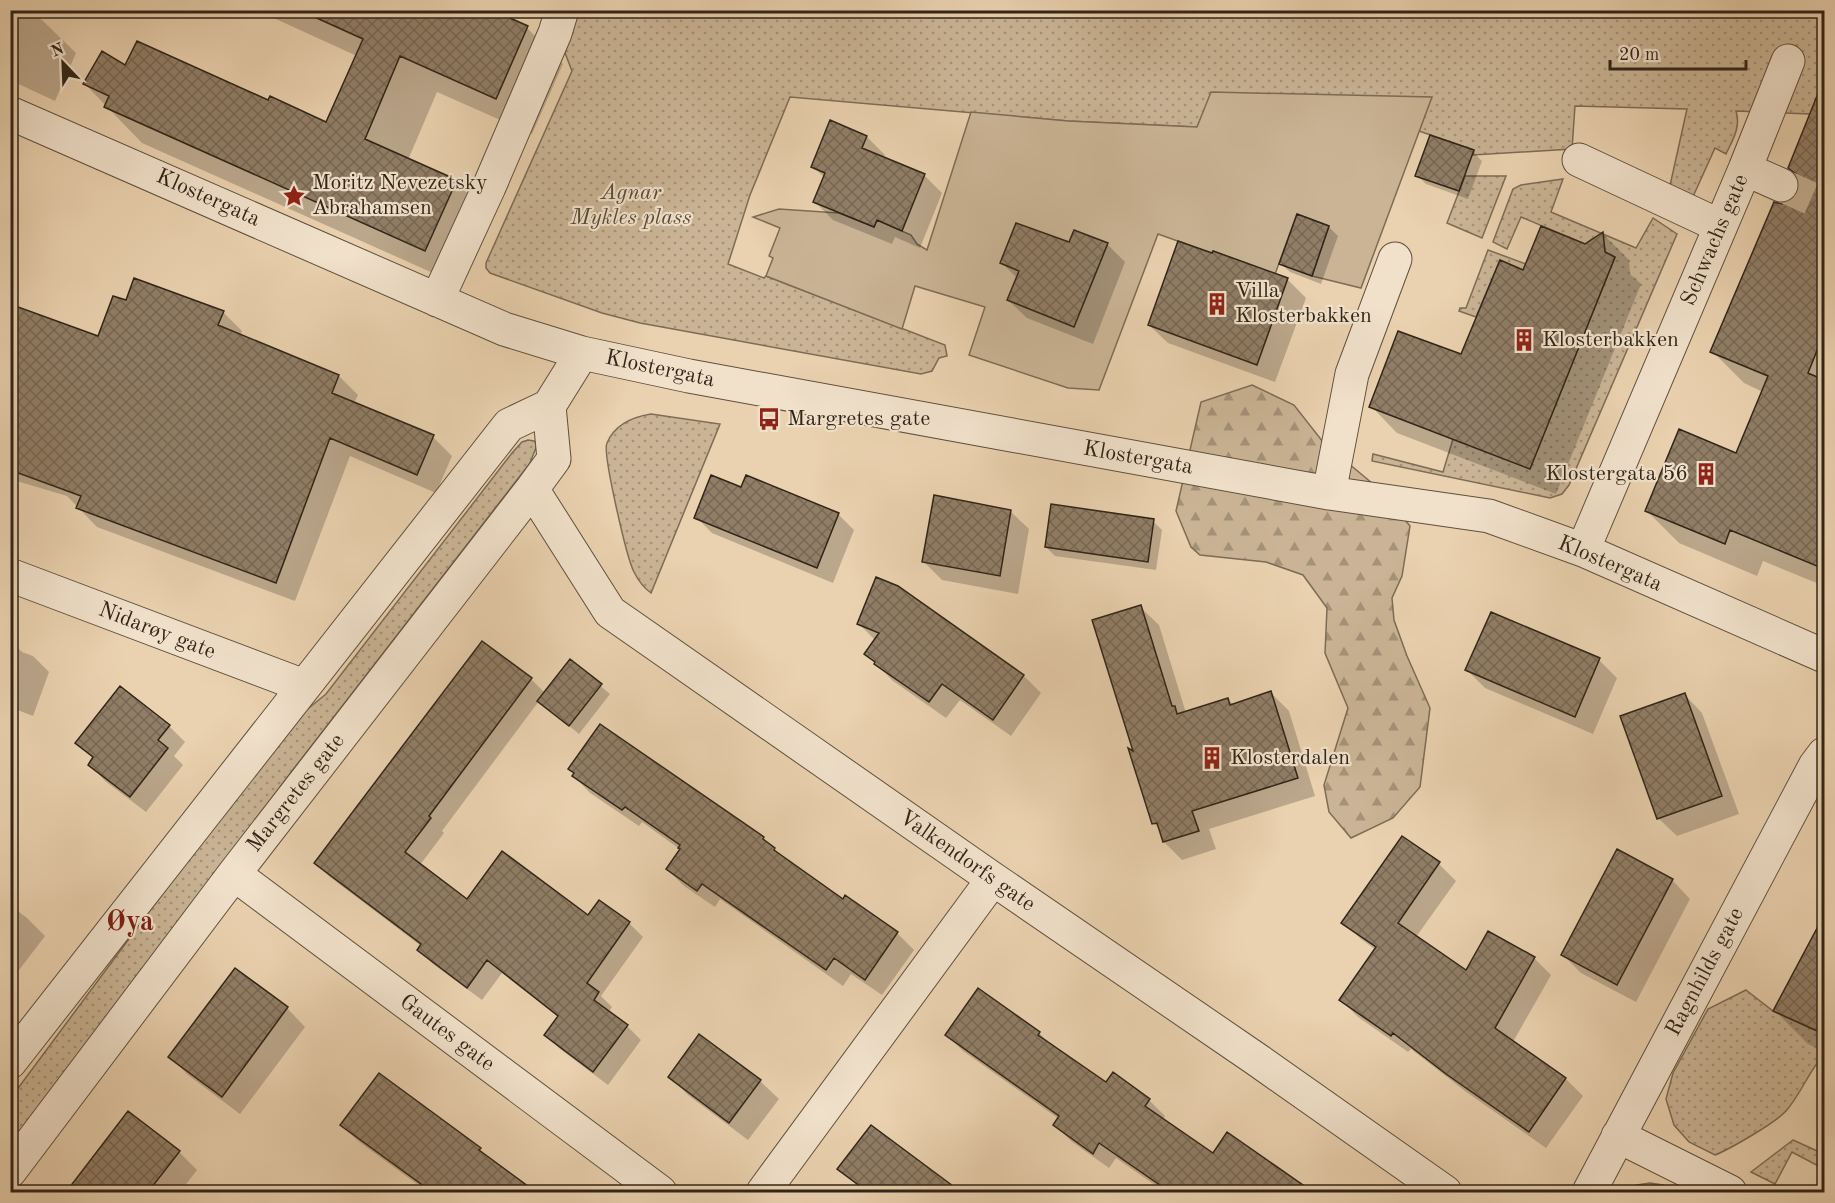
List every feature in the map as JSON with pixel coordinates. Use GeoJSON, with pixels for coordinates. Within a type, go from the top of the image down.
{"type":"FeatureCollection","features":[{"type":"Feature","properties":{"kind":"street"},"geometry":{"type":"LineString","coordinates":[[437,300],[489,187],[555,33],[562,10]]}},
{"type":"Feature","properties":{"kind":"street","name":"Schwachs gate"},"geometry":{"type":"LineString","coordinates":[[1582,550],[1745,169],[1788,61]]}},
{"type":"Feature","properties":{"kind":"street","name":"Klostergata"},"geometry":{"type":"LineString","coordinates":[[10,113],[504,329],[582,353],[689,376],[1329,493],[1489,516],[1582,550],[1824,656]]}},
{"type":"Feature","properties":{"kind":"street"},"geometry":{"type":"LineString","coordinates":[[1579,160],[1720,226]]}},
{"type":"Feature","properties":{"kind":"street"},"geometry":{"type":"LineString","coordinates":[[1745,169],[1781,184]]}},
{"type":"Feature","properties":{"kind":"street"},"geometry":{"type":"LineString","coordinates":[[1329,493],[1352,374],[1395,259]]}},
{"type":"Feature","properties":{"kind":"street"},"geometry":{"type":"LineString","coordinates":[[10,1062],[509,425],[549,406],[582,353]]}},
{"type":"Feature","properties":{"kind":"street","name":"Margretes gate"},"geometry":{"type":"LineString","coordinates":[[10,1171],[234,874],[554,459],[549,406]]}},
{"type":"Feature","properties":{"kind":"street","name":"Valkendorfs gate"},"geometry":{"type":"LineString","coordinates":[[532,489],[610,612],[1445,1192]]}},
{"type":"Feature","properties":{"kind":"street","name":"Nidarøy gate"},"geometry":{"type":"LineString","coordinates":[[10,575],[304,686]]}},
{"type":"Feature","properties":{"kind":"street","name":"Ragnhilds gate"},"geometry":{"type":"LineString","coordinates":[[1588,1192],[1815,766],[1824,754]]}},
{"type":"Feature","properties":{"kind":"street","name":"Gautes gate"},"geometry":{"type":"LineString","coordinates":[[234,874],[660,1192]]}},
{"type":"Feature","properties":{"kind":"street"},"geometry":{"type":"LineString","coordinates":[[763,1192],[993,879]]}},
{"type":"Feature","properties":{"kind":"street"},"geometry":{"type":"LineString","coordinates":[[1618,1136],[1730,1192]]}},
{"type":"Feature","properties":{"kind":"green space","name":"Agnar Mykles plass"},"geometry":{"type":"Polygon","coordinates":[[[573,11],[1824,11],[1824,112],[1810,114],[1736,111],[1737,128],[1726,154],[1715,148],[1691,201],[1669,190],[1687,109],[1575,106],[1572,149],[1473,155],[1474,150],[1419,131],[1427,108],[1205,110],[1197,127],[1068,121],[790,97],[750,195],[728,264],[764,278],[766,276],[945,345],[947,356],[939,358],[932,371],[921,374],[640,323],[602,313],[490,273],[486,268],[486,263],[572,71],[565,53],[573,11]]]}},
{"type":"Feature","properties":{"kind":"green space"},"geometry":{"type":"Polygon","coordinates":[[[1211,92],[1432,97],[1361,288],[1312,276],[1329,226],[1297,214],[1274,277],[1254,266],[1213,251],[1209,261],[1184,251],[1186,244],[1158,234],[1099,390],[1068,388],[969,355],[985,307],[915,286],[902,329],[766,276],[773,258],[769,256],[780,228],[753,217],[779,209],[839,213],[874,227],[877,220],[911,235],[917,244],[927,250],[971,112],[1068,121],[1197,127],[1211,92]]]}},
{"type":"Feature","properties":{"kind":"green space"},"geometry":{"type":"Polygon","coordinates":[[[1465,176],[1506,176],[1482,238],[1447,223],[1465,176]]]}},
{"type":"Feature","properties":{"kind":"green space"},"geometry":{"type":"Polygon","coordinates":[[[1563,179],[1551,212],[1636,248],[1653,218],[1677,234],[1569,485],[1562,494],[1550,498],[1372,461],[1373,454],[1443,472],[1453,439],[1530,468],[1615,257],[1605,252],[1604,244],[1592,239],[1585,244],[1521,217],[1507,249],[1493,242],[1513,189],[1521,185],[1563,179]]]}},
{"type":"Feature","properties":{"kind":"green space"},"geometry":{"type":"Polygon","coordinates":[[[1488,250],[1526,264],[1523,270],[1500,260],[1476,317],[1459,311],[1460,308],[1466,308],[1488,250]]]}},
{"type":"Feature","properties":{"kind":"green space"},"geometry":{"type":"Polygon","coordinates":[[[1252,385],[1294,405],[1323,442],[1379,489],[1410,526],[1402,576],[1392,598],[1394,620],[1430,708],[1420,787],[1393,818],[1351,838],[1329,812],[1324,785],[1348,708],[1325,653],[1327,608],[1303,575],[1266,562],[1200,555],[1191,547],[1176,511],[1201,402],[1252,385]]]}},
{"type":"Feature","properties":{"kind":"green space"},"geometry":{"type":"Polygon","coordinates":[[[651,414],[720,424],[651,593],[634,572],[626,548],[606,451],[610,436],[619,426],[631,419],[651,414]]]}},
{"type":"Feature","properties":{"kind":"green space"},"geometry":{"type":"Polygon","coordinates":[[[534,441],[537,445],[530,463],[292,771],[11,1146],[10,1099],[279,737],[298,717],[326,694],[512,453],[522,442],[534,441]]]}},
{"type":"Feature","properties":{"kind":"green space"},"geometry":{"type":"Polygon","coordinates":[[[1746,990],[1773,1011],[1824,1034],[1824,1054],[1786,1111],[1752,1135],[1715,1155],[1689,1142],[1674,1125],[1666,1099],[1673,1073],[1708,1009],[1746,990]]]}},
{"type":"Feature","properties":{"kind":"green space"},"geometry":{"type":"Polygon","coordinates":[[[1793,1140],[1824,1154],[1824,1169],[1792,1152],[1775,1184],[1751,1172],[1793,1140]]]}},
{"type":"Feature","properties":{"kind":"green space"},"geometry":{"type":"Polygon","coordinates":[[[1650,1183],[1663,1185],[1680,1192],[1618,1192],[1637,1185],[1650,1183]]]}},
{"type":"Feature","properties":{"kind":"building"},"geometry":{"type":"Polygon","coordinates":[[[299,10],[492,10],[528,26],[496,99],[400,56],[365,139],[457,180],[425,251],[104,107],[109,96],[83,84],[102,51],[125,65],[137,41],[268,100],[270,96],[326,122],[363,39],[299,10]]]}},
{"type":"Feature","properties":{"kind":"building"},"geometry":{"type":"Polygon","coordinates":[[[1823,81],[1824,333],[1808,373],[1824,380],[1824,569],[1730,530],[1725,544],[1645,511],[1679,429],[1736,453],[1768,376],[1710,352],[1774,202],[1782,204],[1792,200],[1798,192],[1800,182],[1796,174],[1788,168],[1823,81]]]}},
{"type":"Feature","properties":{"kind":"building"},"geometry":{"type":"Polygon","coordinates":[[[830,120],[867,136],[862,148],[925,174],[902,231],[877,220],[874,227],[813,202],[825,173],[811,167],[830,120]]]}},
{"type":"Feature","properties":{"kind":"building"},"geometry":{"type":"Polygon","coordinates":[[[1430,135],[1474,150],[1459,191],[1415,176],[1430,135]]]}},
{"type":"Feature","properties":{"kind":"building"},"geometry":{"type":"Polygon","coordinates":[[[1297,214],[1329,226],[1312,276],[1279,264],[1297,214]]]}},
{"type":"Feature","properties":{"kind":"building"},"geometry":{"type":"Polygon","coordinates":[[[1016,223],[1069,242],[1074,230],[1108,243],[1074,327],[1007,300],[1019,271],[1000,263],[1016,223]]]}},
{"type":"Feature","properties":{"kind":"building","name":"Klosterbakken"},"geometry":{"type":"Polygon","coordinates":[[[1541,226],[1585,244],[1603,232],[1605,252],[1615,257],[1530,469],[1369,407],[1398,331],[1461,354],[1500,260],[1523,270],[1541,226]]]}},
{"type":"Feature","properties":{"kind":"building","name":"Villa Klosterbakken"},"geometry":{"type":"Polygon","coordinates":[[[1178,241],[1288,278],[1257,365],[1148,325],[1178,241]]]}},
{"type":"Feature","properties":{"kind":"building"},"geometry":{"type":"Polygon","coordinates":[[[134,278],[224,311],[218,325],[339,375],[332,393],[434,435],[417,475],[330,438],[276,583],[76,508],[81,496],[10,470],[10,304],[98,336],[113,296],[126,300],[134,278]]]}},
{"type":"Feature","properties":{"kind":"building"},"geometry":{"type":"Polygon","coordinates":[[[711,475],[741,487],[746,475],[839,513],[817,568],[694,518],[711,475]]]}},
{"type":"Feature","properties":{"kind":"building"},"geometry":{"type":"Polygon","coordinates":[[[934,495],[1011,510],[1000,576],[922,562],[934,495]]]}},
{"type":"Feature","properties":{"kind":"building"},"geometry":{"type":"Polygon","coordinates":[[[1051,504],[1154,519],[1148,562],[1045,547],[1051,504]]]}},
{"type":"Feature","properties":{"kind":"building"},"geometry":{"type":"Polygon","coordinates":[[[876,577],[898,586],[1024,675],[993,720],[942,684],[929,702],[874,664],[875,662],[864,654],[879,633],[857,624],[876,577]]]}},
{"type":"Feature","properties":{"kind":"building","name":"Klosterdalen"},"geometry":{"type":"Polygon","coordinates":[[[1141,605],[1172,706],[1175,706],[1177,714],[1228,698],[1230,705],[1271,691],[1298,778],[1192,811],[1199,831],[1163,842],[1157,823],[1152,824],[1128,748],[1133,751],[1092,620],[1141,605]]]}},
{"type":"Feature","properties":{"kind":"building"},"geometry":{"type":"Polygon","coordinates":[[[1491,612],[1600,658],[1575,717],[1465,670],[1491,612]]]}},
{"type":"Feature","properties":{"kind":"building"},"geometry":{"type":"Polygon","coordinates":[[[482,641],[532,678],[429,816],[431,818],[405,852],[467,899],[502,851],[588,915],[599,900],[630,922],[587,983],[599,992],[594,1000],[628,1025],[593,1072],[544,1035],[558,1016],[487,960],[467,988],[417,950],[421,944],[314,863],[482,641]]]}},
{"type":"Feature","properties":{"kind":"building"},"geometry":{"type":"Polygon","coordinates":[[[570,659],[602,684],[569,726],[537,701],[570,659]]]}},
{"type":"Feature","properties":{"kind":"building"},"geometry":{"type":"Polygon","coordinates":[[[120,686],[170,725],[158,740],[168,748],[130,797],[88,765],[93,757],[75,743],[120,686]]]}},
{"type":"Feature","properties":{"kind":"building"},"geometry":{"type":"Polygon","coordinates":[[[1685,693],[1722,796],[1657,819],[1620,716],[1685,693]]]}},
{"type":"Feature","properties":{"kind":"building"},"geometry":{"type":"Polygon","coordinates":[[[600,724],[764,837],[763,839],[775,848],[774,850],[843,899],[845,895],[898,932],[865,980],[834,958],[826,970],[702,884],[697,891],[666,869],[680,849],[678,848],[680,845],[625,807],[622,810],[572,776],[574,773],[568,769],[600,724]]]}},
{"type":"Feature","properties":{"kind":"building"},"geometry":{"type":"Polygon","coordinates":[[[1402,836],[1440,862],[1398,923],[1466,970],[1488,931],[1535,957],[1495,1028],[1566,1078],[1529,1132],[1446,1074],[1393,1033],[1391,1036],[1339,1000],[1376,947],[1341,923],[1402,836]]]}},
{"type":"Feature","properties":{"kind":"building"},"geometry":{"type":"Polygon","coordinates":[[[1617,849],[1673,879],[1617,985],[1561,955],[1617,849]]]}},
{"type":"Feature","properties":{"kind":"building"},"geometry":{"type":"Polygon","coordinates":[[[1824,915],[1824,1034],[1773,1011],[1824,915]]]}},
{"type":"Feature","properties":{"kind":"building"},"geometry":{"type":"Polygon","coordinates":[[[235,968],[288,1007],[222,1097],[168,1057],[235,968]]]}},
{"type":"Feature","properties":{"kind":"building"},"geometry":{"type":"Polygon","coordinates":[[[978,988],[1040,1032],[1038,1035],[1106,1082],[1113,1072],[1150,1099],[1145,1106],[1213,1153],[1227,1132],[1313,1192],[1170,1192],[1099,1143],[1093,1154],[1053,1125],[1059,1116],[945,1035],[978,988]]]}},
{"type":"Feature","properties":{"kind":"building"},"geometry":{"type":"Polygon","coordinates":[[[699,1034],[761,1080],[729,1123],[668,1077],[699,1034]]]}},
{"type":"Feature","properties":{"kind":"building"},"geometry":{"type":"Polygon","coordinates":[[[379,1073],[481,1148],[479,1150],[536,1192],[432,1192],[340,1125],[379,1073]]]}},
{"type":"Feature","properties":{"kind":"building"},"geometry":{"type":"Polygon","coordinates":[[[128,1111],[180,1151],[148,1192],[66,1192],[128,1111]]]}},
{"type":"Feature","properties":{"kind":"building"},"geometry":{"type":"Polygon","coordinates":[[[871,1125],[961,1192],[868,1192],[837,1169],[871,1125]]]}},
{"type":"Feature","properties":{"kind":"tunnel"},"geometry":{"type":"LineString","coordinates":[[1781,185],[1824,204]]}},
{"type":"Feature","properties":{"kind":"place","name":"Moritz Nevezetsky Abrahamsen"},"geometry":{"type":"Point","coordinates":[294,196]}},
{"type":"Feature","properties":{"kind":"place","name":"Villa Klosterbakken"},"geometry":{"type":"Point","coordinates":[1217,304]}},
{"type":"Feature","properties":{"kind":"place","name":"Klosterbakken"},"geometry":{"type":"Point","coordinates":[1524,340]}},
{"type":"Feature","properties":{"kind":"place","name":"Margretes gate"},"geometry":{"type":"Point","coordinates":[769,419]}},
{"type":"Feature","properties":{"kind":"place","name":"Klostergata 56"},"geometry":{"type":"Point","coordinates":[1706,474]}},
{"type":"Feature","properties":{"kind":"place","name":"Klosterdalen"},"geometry":{"type":"Point","coordinates":[1212,758]}},
{"type":"Feature","properties":{"kind":"district","name":"Øya"},"geometry":{"type":"Point","coordinates":[130,923]}}]}
